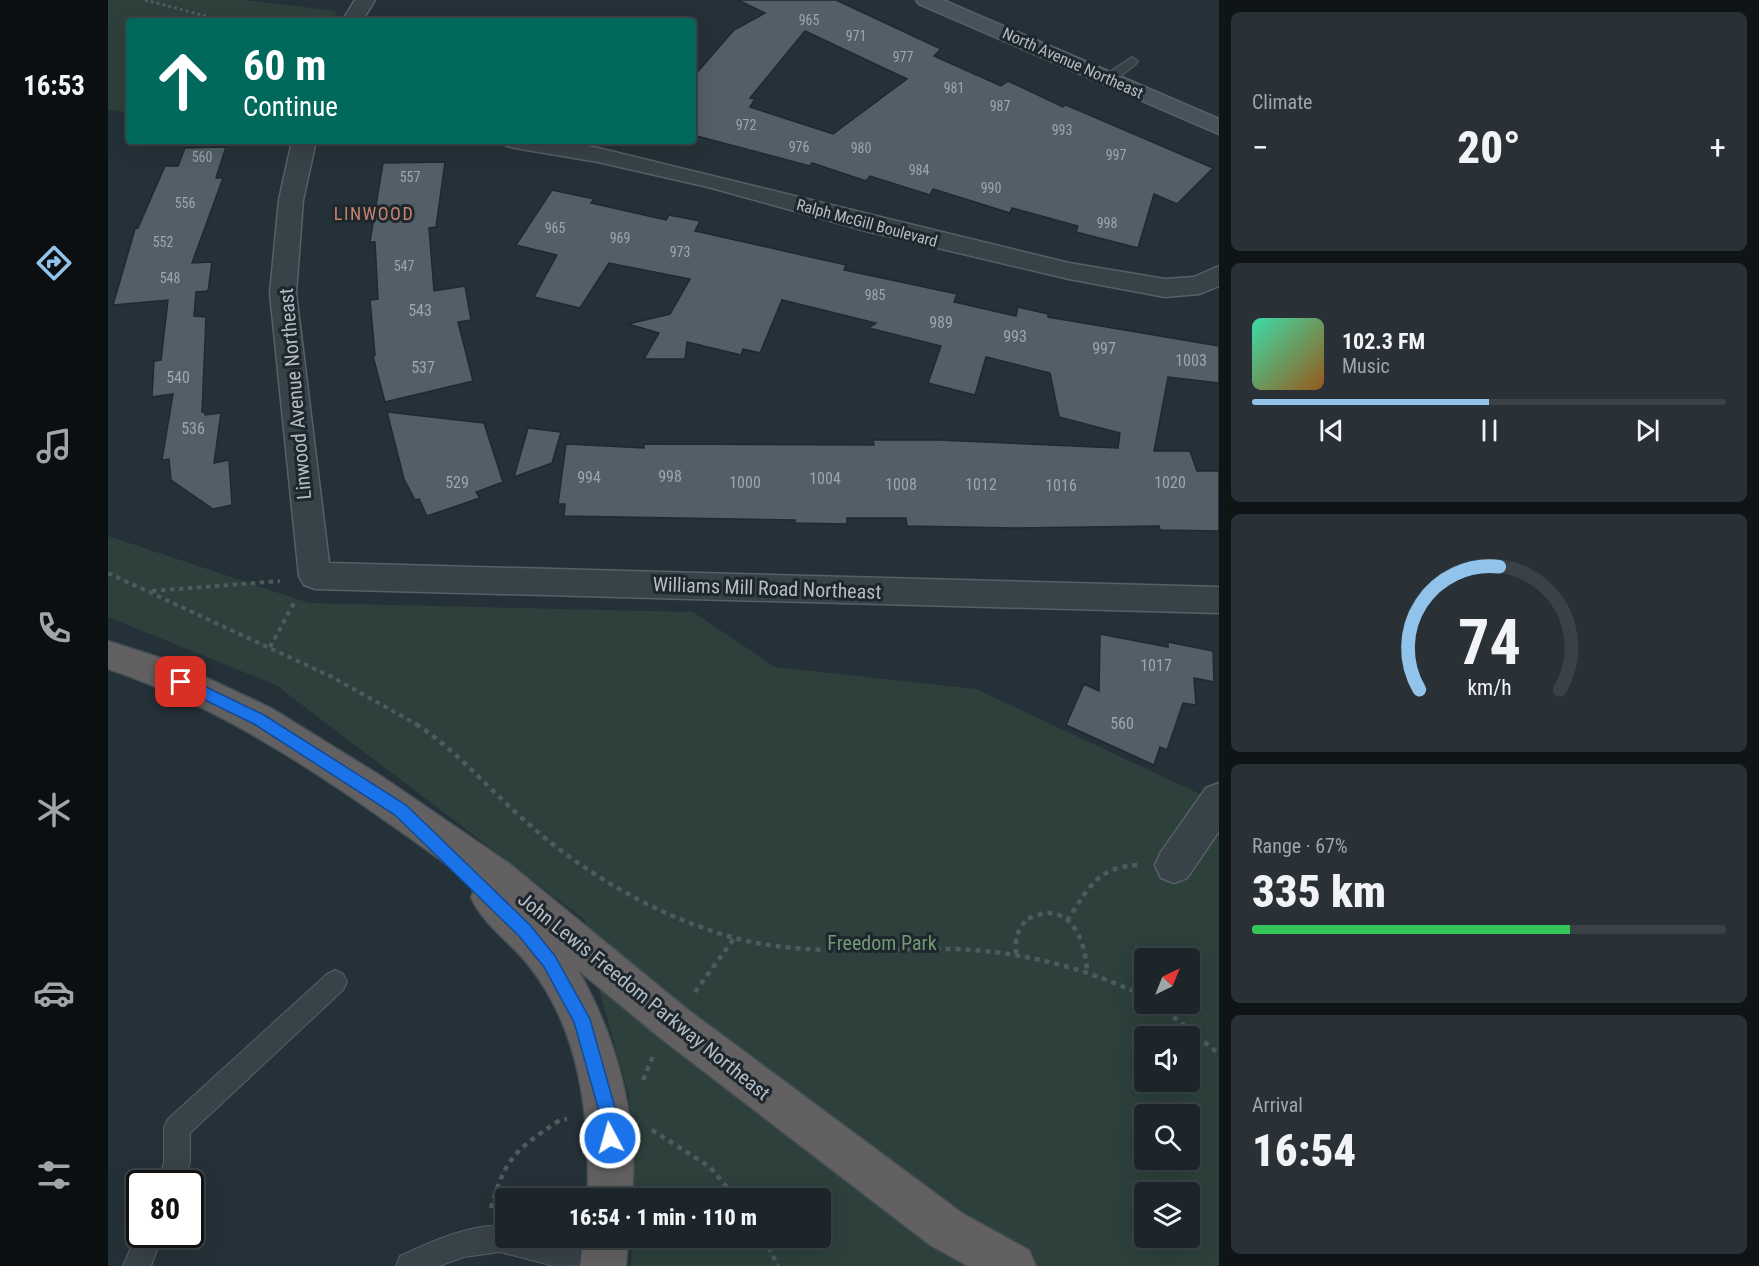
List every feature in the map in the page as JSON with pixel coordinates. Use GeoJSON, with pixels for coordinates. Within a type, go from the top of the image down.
{"type":"FeatureCollection","features":[{"type":"Feature","properties":{"kind":"highway","name":"John Lewis Freedom Parkway Northeast"},"geometry":{"type":"LineString","coordinates":[[108,655],[161,672],[259,719],[400,810],[497,878],[673,1023],[937,1222],[1014,1266]]}},
{"type":"Feature","properties":{"kind":"highway"},"geometry":{"type":"LineString","coordinates":[[400,810],[524,930],[550,961],[582,1019],[608,1115],[610,1188]]}},
{"type":"Feature","properties":{"kind":"highway"},"geometry":{"type":"LineString","coordinates":[[603,1266],[605,1248]]}},
{"type":"Feature","properties":{"kind":"main road","name":"North Avenue Northeast"},"geometry":{"type":"LineString","coordinates":[[926,0],[1219,127]]}},
{"type":"Feature","properties":{"kind":"street"},"geometry":{"type":"LineString","coordinates":[[354,18],[365,0]]}},
{"type":"Feature","properties":{"kind":"street","name":"Linwood Avenue Northeast"},"geometry":{"type":"LineString","coordinates":[[303,144],[291,200],[283,293],[306,587]]}},
{"type":"Feature","properties":{"kind":"street","name":"Ralph McGill Boulevard"},"geometry":{"type":"LineString","coordinates":[[533,144],[598,155],[712,181],[892,230],[1069,271],[1165,288],[1199,285],[1219,275]]}},
{"type":"Feature","properties":{"kind":"street","name":"Williams Mill Road Northeast"},"geometry":{"type":"LineString","coordinates":[[306,587],[1219,600]]}},
{"type":"Feature","properties":{"kind":"street"},"geometry":{"type":"LineString","coordinates":[[1174,865],[1219,800]]}},
{"type":"Feature","properties":{"kind":"lane"},"geometry":{"type":"LineString","coordinates":[[1108,79],[1132,61]]}},
{"type":"Feature","properties":{"kind":"lane"},"geometry":{"type":"LineString","coordinates":[[174,1170],[177,1162],[177,1128],[335,982]]}},
{"type":"Feature","properties":{"kind":"lane"},"geometry":{"type":"LineString","coordinates":[[410,1266],[452,1245],[485,1239],[500,1239],[603,1266]]}},
{"type":"Feature","properties":{"kind":"lane"},"geometry":{"type":"LineString","coordinates":[[138,1266],[145,1248]]}},
{"type":"Feature","properties":{"kind":"path"},"geometry":{"type":"LineString","coordinates":[[145,0],[159,7],[208,14],[218,18]]}},
{"type":"Feature","properties":{"kind":"path"},"geometry":{"type":"LineString","coordinates":[[108,573],[270,647],[402,714],[452,751],[562,852],[633,895],[695,925],[759,943],[782,946],[844,950],[954,950],[1016,954],[1087,971],[1134,992]]}},
{"type":"Feature","properties":{"kind":"path"},"geometry":{"type":"LineString","coordinates":[[151,591],[280,581]]}},
{"type":"Feature","properties":{"kind":"path"},"geometry":{"type":"LineString","coordinates":[[270,647],[306,587]]}},
{"type":"Feature","properties":{"kind":"path"},"geometry":{"type":"LineString","coordinates":[[1067,921],[1104,870],[1122,864],[1174,865]]}},
{"type":"Feature","properties":{"kind":"path"},"geometry":{"type":"LineString","coordinates":[[1016,954],[1016,936],[1026,919],[1050,913],[1067,921],[1077,931],[1087,957],[1087,971]]}},
{"type":"Feature","properties":{"kind":"path"},"geometry":{"type":"LineString","coordinates":[[1170,1014],[1219,1054]]}},
{"type":"Feature","properties":{"kind":"path"},"geometry":{"type":"LineString","coordinates":[[769,1248],[778,1266]]}},
{"type":"Feature","properties":{"kind":"green space"},"geometry":{"type":"Polygon","coordinates":[[[108,0],[244,0],[337,11],[334,18],[126,18],[126,112],[108,110],[108,0]]]}},
{"type":"Feature","properties":{"kind":"green space","name":"Freedom Park"},"geometry":{"type":"Polygon","coordinates":[[[108,536],[309,603],[693,612],[775,667],[976,689],[1219,803],[1219,1266],[631,1266],[632,1248],[831,1248],[831,1188],[634,1188],[629,1096],[599,989],[585,920],[276,685],[108,617],[108,536]]]}},
{"type":"Feature","properties":{"kind":"building"},"geometry":{"type":"Polygon","coordinates":[[[738,0],[836,0],[941,49],[934,56],[1001,86],[1008,81],[1063,107],[1066,105],[1213,168],[1177,204],[1154,194],[1138,248],[1076,232],[1078,226],[1012,208],[1010,213],[933,189],[930,195],[870,176],[866,181],[812,163],[810,166],[696,136],[696,74],[734,30],[765,13],[738,0]],[[805,31],[750,98],[755,99],[750,107],[833,134],[907,79],[805,31]]]}},
{"type":"Feature","properties":{"kind":"building"},"geometry":{"type":"Polygon","coordinates":[[[226,147],[216,178],[223,178],[192,263],[212,262],[208,291],[196,292],[194,316],[206,317],[202,412],[205,412],[205,415],[221,413],[214,463],[229,460],[232,505],[213,509],[171,480],[169,459],[162,460],[173,394],[152,397],[154,361],[161,360],[168,300],[113,305],[135,229],[138,228],[165,166],[178,166],[185,148],[226,147]]]}},
{"type":"Feature","properties":{"kind":"building"},"geometry":{"type":"Polygon","coordinates":[[[445,162],[436,227],[429,228],[434,291],[465,286],[471,320],[458,322],[473,381],[385,402],[373,356],[375,355],[370,300],[378,299],[375,242],[370,242],[383,163],[445,162]]]}},
{"type":"Feature","properties":{"kind":"building"},"geometry":{"type":"Polygon","coordinates":[[[552,190],[594,199],[591,203],[666,220],[669,215],[700,221],[695,231],[846,265],[844,270],[957,294],[954,302],[1016,316],[1018,307],[1048,314],[1048,317],[1219,346],[1219,383],[1168,377],[1154,451],[1190,451],[1197,471],[1219,471],[1219,531],[1160,530],[1159,526],[1014,528],[907,526],[906,518],[847,518],[847,524],[795,523],[795,520],[564,516],[565,504],[558,504],[566,444],[644,448],[644,444],[874,445],[873,440],[939,440],[1118,448],[1120,433],[1059,417],[1050,373],[986,357],[975,395],[928,383],[941,346],[869,328],[876,323],[782,300],[760,353],[743,349],[741,355],[687,342],[685,359],[644,359],[659,333],[628,324],[670,314],[690,279],[609,263],[580,308],[534,297],[557,255],[516,245],[552,190]]]}},
{"type":"Feature","properties":{"kind":"building"},"geometry":{"type":"Polygon","coordinates":[[[387,412],[484,423],[503,482],[476,492],[480,498],[427,516],[419,499],[415,500],[404,479],[387,412]]]}},
{"type":"Feature","properties":{"kind":"building"},"geometry":{"type":"Polygon","coordinates":[[[528,428],[561,432],[552,463],[514,477],[528,428]]]}},
{"type":"Feature","properties":{"kind":"building"},"geometry":{"type":"Polygon","coordinates":[[[1100,634],[1168,647],[1168,642],[1213,651],[1214,682],[1194,678],[1196,705],[1183,703],[1167,750],[1160,747],[1154,765],[1066,725],[1084,684],[1099,691],[1100,634]]]}},
{"type":"Feature","properties":{"kind":"district","name":"LINWOOD"},"geometry":{"type":"Point","coordinates":[374,213]}},
{"type":"Feature","properties":{"kind":"route"},"geometry":{"type":"LineString","coordinates":[[181,682],[259,719],[400,810],[524,930],[550,961],[582,1019],[608,1115],[610,1138]]}}]}
